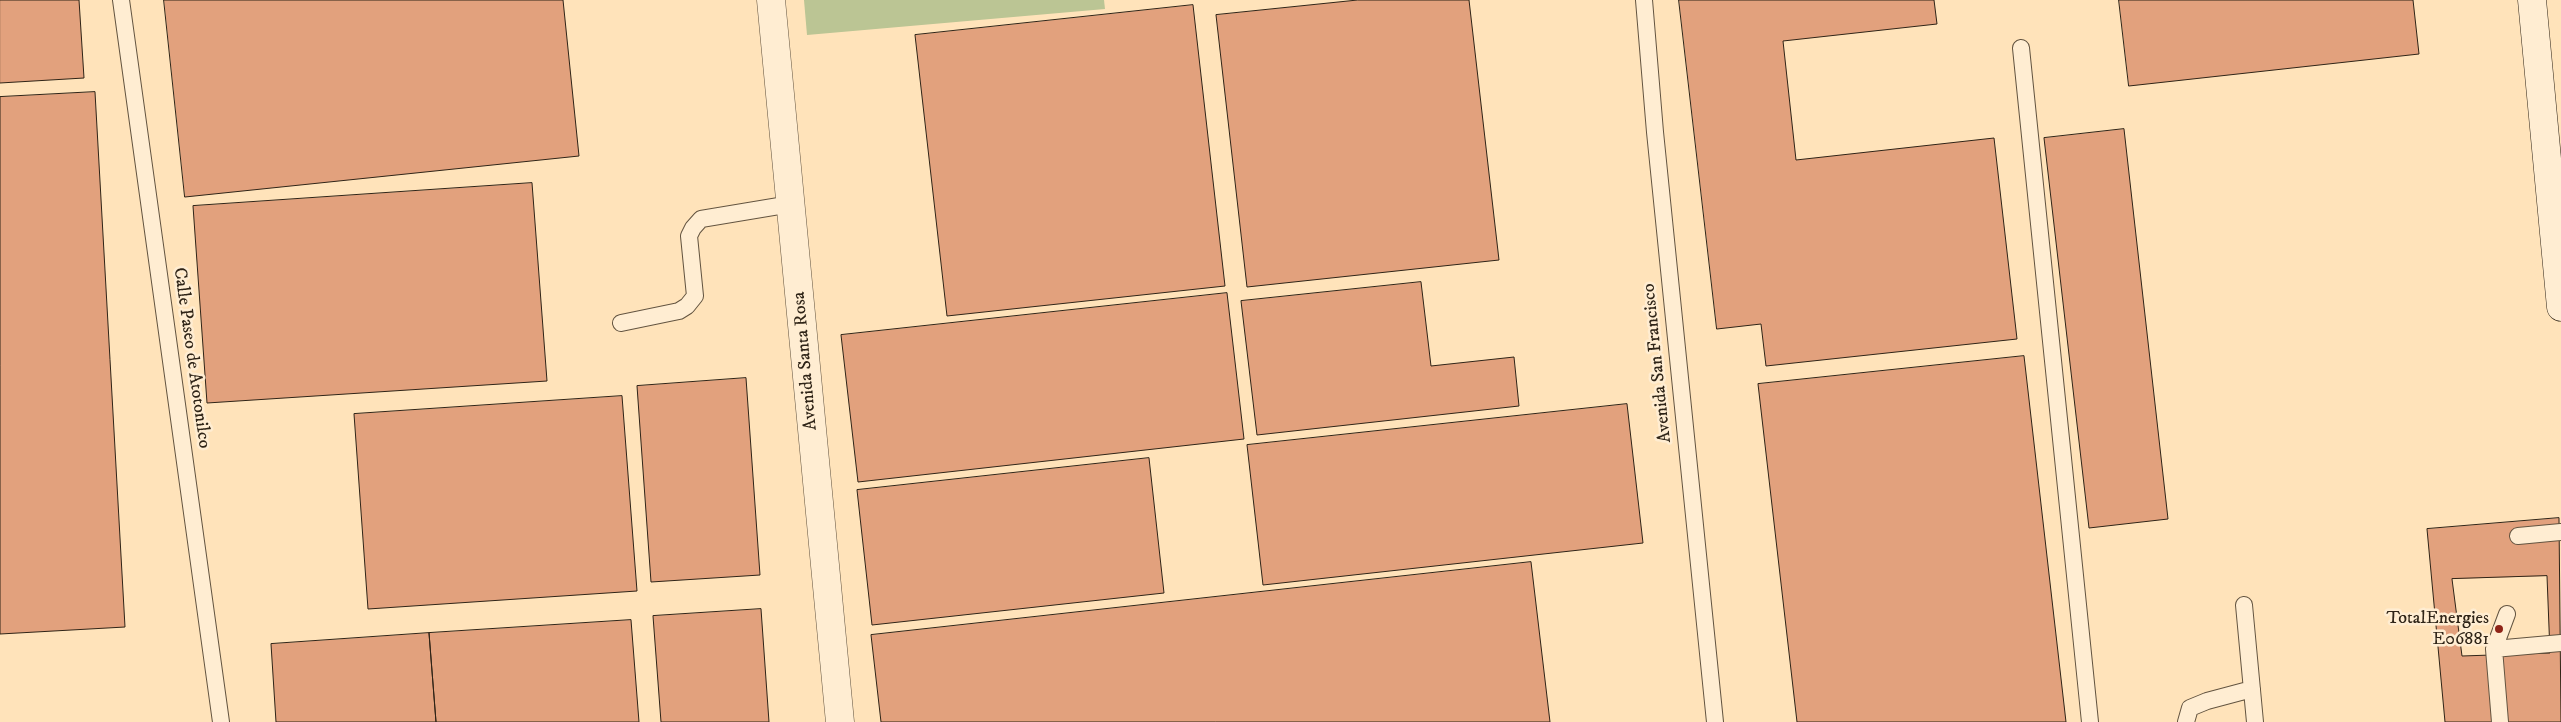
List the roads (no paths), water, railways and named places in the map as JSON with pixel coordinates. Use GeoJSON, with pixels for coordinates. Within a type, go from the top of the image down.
{"type":"FeatureCollection","features":[{"type":"Feature","properties":{"kind":"street","name":"Avenida Santa Rosa"},"geometry":{"type":"LineString","coordinates":[[771,0],[840,722]]}},
{"type":"Feature","properties":{"kind":"street"},"geometry":{"type":"LineString","coordinates":[[2532,0],[2561,307]]}},
{"type":"Feature","properties":{"kind":"lane","name":"Calle Paseo de Atotonilco"},"geometry":{"type":"LineString","coordinates":[[120,0],[221,722]]}},
{"type":"Feature","properties":{"kind":"lane","name":"Avenida San Francisco"},"geometry":{"type":"LineString","coordinates":[[1644,0],[1655,132],[1715,722]]}},
{"type":"Feature","properties":{"kind":"lane"},"geometry":{"type":"LineString","coordinates":[[2021,48],[2090,722]]}},
{"type":"Feature","properties":{"kind":"lane"},"geometry":{"type":"LineString","coordinates":[[620,323],[680,311],[695,296],[689,236],[701,219],[791,204]]}},
{"type":"Feature","properties":{"kind":"lane"},"geometry":{"type":"LineString","coordinates":[[2518,536],[2561,532]]}},
{"type":"Feature","properties":{"kind":"lane"},"geometry":{"type":"LineString","coordinates":[[2244,605],[2255,722]]}},
{"type":"Feature","properties":{"kind":"lane"},"geometry":{"type":"LineString","coordinates":[[2500,722],[2494,649],[2507,614]]}},
{"type":"Feature","properties":{"kind":"lane"},"geometry":{"type":"LineString","coordinates":[[2494,649],[2561,643]]}},
{"type":"Feature","properties":{"kind":"lane"},"geometry":{"type":"LineString","coordinates":[[2186,722],[2190,708],[2207,701],[2252,689]]}},
{"type":"Feature","properties":{"kind":"place","name":"TotalEnergies E06881"},"geometry":{"type":"Point","coordinates":[2499,629]}}]}
